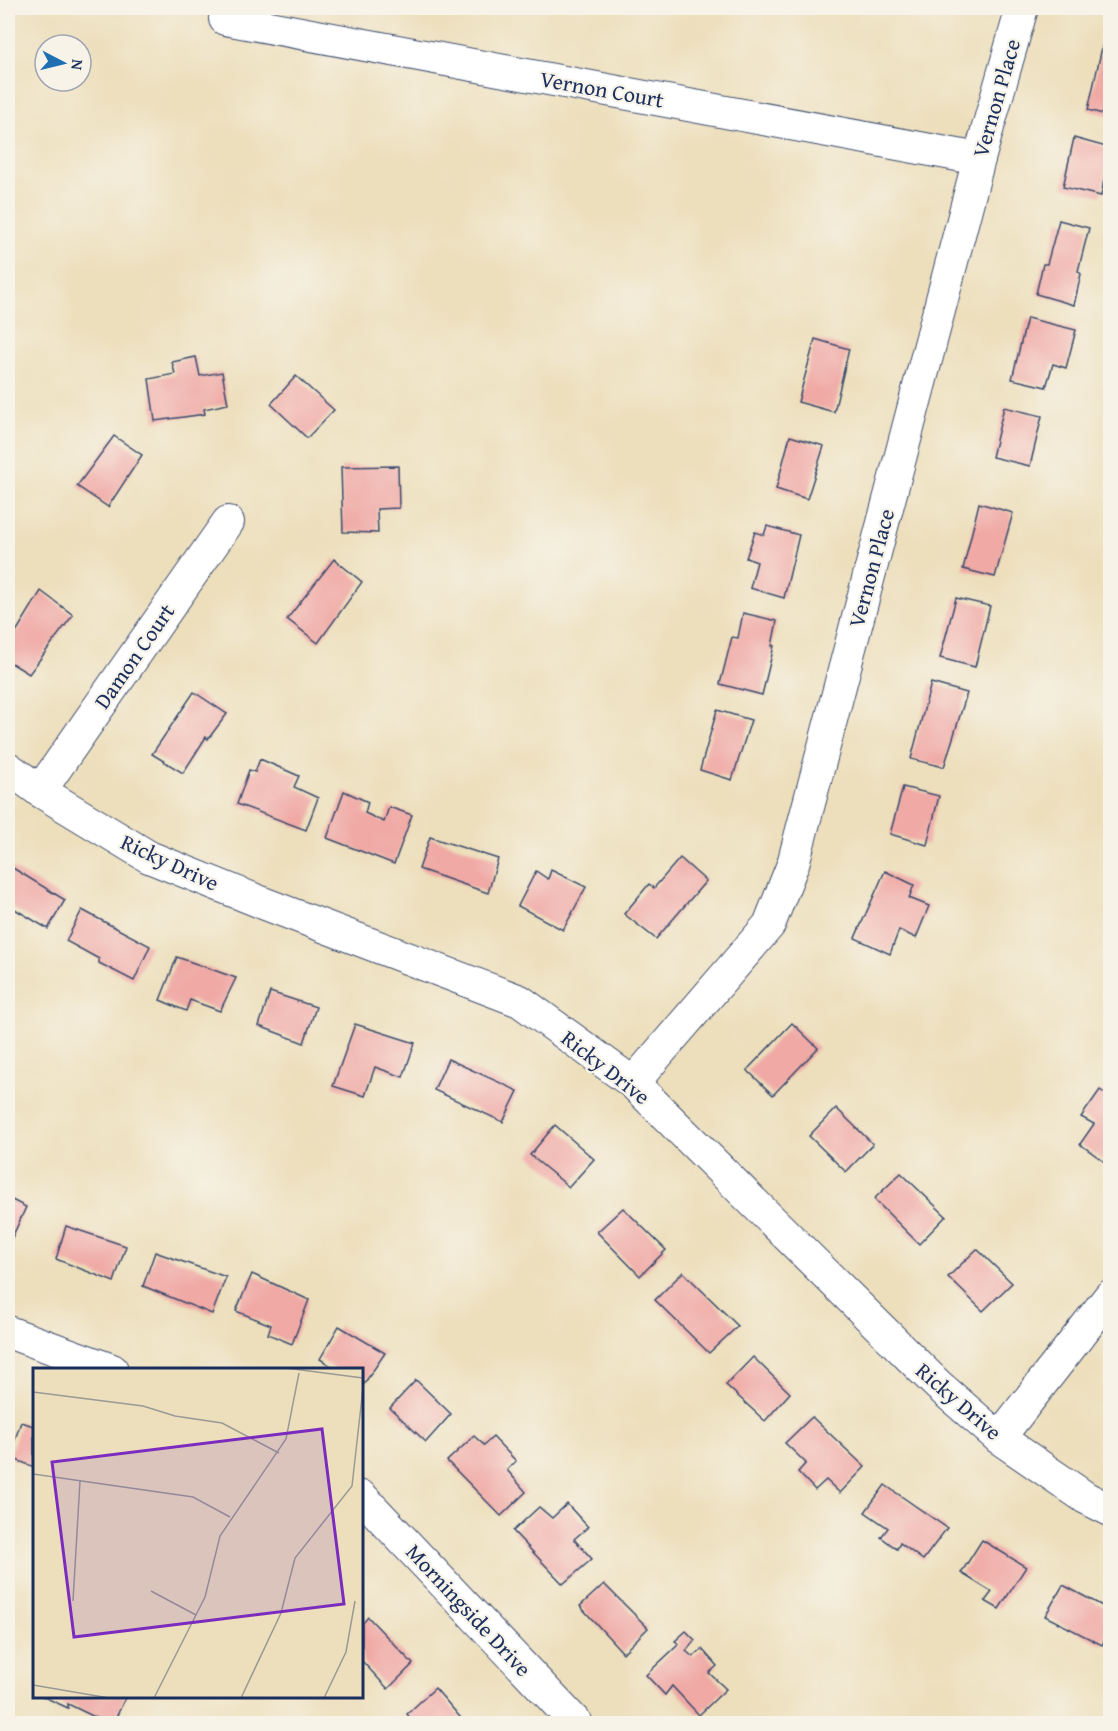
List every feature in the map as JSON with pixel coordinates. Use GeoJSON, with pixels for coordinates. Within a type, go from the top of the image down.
{"type":"FeatureCollection","features":[{"type":"Feature","properties":{"kind":"street","name":"Vernon Place"},"geometry":{"type":"LineString","coordinates":[[633,1083],[769,925],[793,864],[979,159],[1022,8]]}},
{"type":"Feature","properties":{"kind":"street","name":"Vernon Court"},"geometry":{"type":"LineString","coordinates":[[225,20],[979,159]]}},
{"type":"Feature","properties":{"kind":"street","name":"Damon Court"},"geometry":{"type":"LineString","coordinates":[[40,791],[228,522]]}},
{"type":"Feature","properties":{"kind":"street","name":"Ricky Drive"},"geometry":{"type":"LineString","coordinates":[[8,768],[40,791],[149,857],[520,1001],[633,1083],[938,1385],[999,1438],[1086,1498],[1110,1510]]}},
{"type":"Feature","properties":{"kind":"street"},"geometry":{"type":"LineString","coordinates":[[999,1438],[1110,1296]]}},
{"type":"Feature","properties":{"kind":"street"},"geometry":{"type":"LineString","coordinates":[[8,1332],[107,1368]]}},
{"type":"Feature","properties":{"kind":"street","name":"Morningside Drive"},"geometry":{"type":"LineString","coordinates":[[363,1498],[577,1724]]}},
{"type":"Feature","properties":{"kind":"building"},"geometry":{"type":"Polygon","coordinates":[[[1105,34],[1110,35],[1110,116],[1088,110],[1105,34]]]}},
{"type":"Feature","properties":{"kind":"building"},"geometry":{"type":"Polygon","coordinates":[[[1074,138],[1110,148],[1101,196],[1063,187],[1074,138]]]}},
{"type":"Feature","properties":{"kind":"building"},"geometry":{"type":"Polygon","coordinates":[[[1059,220],[1089,228],[1078,271],[1081,274],[1074,305],[1036,294],[1043,264],[1047,264],[1059,220]]]}},
{"type":"Feature","properties":{"kind":"building"},"geometry":{"type":"Polygon","coordinates":[[[1027,318],[1076,330],[1066,368],[1053,364],[1046,387],[1012,379],[1027,318]]]}},
{"type":"Feature","properties":{"kind":"building"},"geometry":{"type":"Polygon","coordinates":[[[815,339],[849,349],[834,412],[798,402],[815,339]]]}},
{"type":"Feature","properties":{"kind":"building"},"geometry":{"type":"Polygon","coordinates":[[[196,357],[200,376],[222,372],[228,404],[204,409],[205,414],[155,421],[149,379],[175,374],[172,362],[196,357]]]}},
{"type":"Feature","properties":{"kind":"building"},"geometry":{"type":"Polygon","coordinates":[[[296,376],[334,410],[307,438],[271,404],[296,376]]]}},
{"type":"Feature","properties":{"kind":"building"},"geometry":{"type":"Polygon","coordinates":[[[1004,407],[1042,416],[1030,466],[992,457],[1004,407]]]}},
{"type":"Feature","properties":{"kind":"building"},"geometry":{"type":"Polygon","coordinates":[[[114,436],[142,455],[108,507],[77,486],[114,436]]]}},
{"type":"Feature","properties":{"kind":"building"},"geometry":{"type":"Polygon","coordinates":[[[790,436],[824,446],[807,499],[776,489],[790,436]]]}},
{"type":"Feature","properties":{"kind":"building"},"geometry":{"type":"Polygon","coordinates":[[[398,466],[399,508],[377,509],[378,533],[343,532],[341,467],[398,466]]]}},
{"type":"Feature","properties":{"kind":"building"},"geometry":{"type":"Polygon","coordinates":[[[979,503],[1013,513],[995,577],[963,569],[979,503]]]}},
{"type":"Feature","properties":{"kind":"building"},"geometry":{"type":"Polygon","coordinates":[[[767,526],[799,535],[784,598],[750,588],[757,562],[746,558],[755,532],[764,535],[767,526]]]}},
{"type":"Feature","properties":{"kind":"building"},"geometry":{"type":"Polygon","coordinates":[[[334,559],[362,582],[318,643],[287,619],[334,559]]]}},
{"type":"Feature","properties":{"kind":"building"},"geometry":{"type":"Polygon","coordinates":[[[41,591],[73,615],[29,674],[8,661],[8,627],[16,632],[41,591]]]}},
{"type":"Feature","properties":{"kind":"building"},"geometry":{"type":"Polygon","coordinates":[[[956,598],[990,606],[975,667],[940,658],[956,598]]]}},
{"type":"Feature","properties":{"kind":"building"},"geometry":{"type":"Polygon","coordinates":[[[743,613],[777,621],[772,646],[774,646],[762,695],[720,684],[732,637],[738,638],[743,613]]]}},
{"type":"Feature","properties":{"kind":"building"},"geometry":{"type":"Polygon","coordinates":[[[931,683],[967,693],[944,767],[911,759],[931,683]]]}},
{"type":"Feature","properties":{"kind":"building"},"geometry":{"type":"Polygon","coordinates":[[[194,692],[227,714],[208,739],[206,737],[183,773],[152,754],[194,692]]]}},
{"type":"Feature","properties":{"kind":"building"},"geometry":{"type":"Polygon","coordinates":[[[717,710],[751,720],[732,780],[700,770],[717,710]]]}},
{"type":"Feature","properties":{"kind":"building"},"geometry":{"type":"Polygon","coordinates":[[[260,759],[299,776],[294,787],[318,798],[306,830],[237,804],[249,770],[255,772],[260,759]]]}},
{"type":"Feature","properties":{"kind":"building"},"geometry":{"type":"Polygon","coordinates":[[[903,787],[939,796],[927,845],[890,834],[903,787]]]}},
{"type":"Feature","properties":{"kind":"building"},"geometry":{"type":"Polygon","coordinates":[[[344,791],[368,802],[365,813],[384,822],[389,807],[412,815],[394,864],[327,838],[344,791]]]}},
{"type":"Feature","properties":{"kind":"building"},"geometry":{"type":"Polygon","coordinates":[[[430,837],[498,859],[488,893],[419,869],[430,837]]]}},
{"type":"Feature","properties":{"kind":"building"},"geometry":{"type":"Polygon","coordinates":[[[680,858],[706,881],[656,939],[624,914],[649,884],[654,888],[680,858]]]}},
{"type":"Feature","properties":{"kind":"building"},"geometry":{"type":"Polygon","coordinates":[[[8,865],[65,900],[48,929],[8,905],[8,865]]]}},
{"type":"Feature","properties":{"kind":"building"},"geometry":{"type":"Polygon","coordinates":[[[551,870],[586,887],[563,930],[518,906],[536,871],[548,879],[551,870]]]}},
{"type":"Feature","properties":{"kind":"building"},"geometry":{"type":"Polygon","coordinates":[[[885,871],[914,885],[909,898],[929,906],[916,938],[899,930],[890,954],[855,938],[885,871]]]}},
{"type":"Feature","properties":{"kind":"building"},"geometry":{"type":"Polygon","coordinates":[[[82,910],[150,946],[134,981],[99,963],[99,959],[66,941],[82,910]]]}},
{"type":"Feature","properties":{"kind":"building"},"geometry":{"type":"Polygon","coordinates":[[[177,957],[236,978],[220,1011],[190,1000],[186,1011],[160,1000],[177,957]]]}},
{"type":"Feature","properties":{"kind":"building"},"geometry":{"type":"Polygon","coordinates":[[[270,992],[316,1007],[304,1043],[259,1026],[270,992]]]}},
{"type":"Feature","properties":{"kind":"building"},"geometry":{"type":"Polygon","coordinates":[[[792,1023],[818,1048],[773,1095],[747,1070],[792,1023]]]}},
{"type":"Feature","properties":{"kind":"building"},"geometry":{"type":"Polygon","coordinates":[[[355,1024],[415,1043],[403,1077],[375,1067],[365,1096],[333,1086],[355,1024]]]}},
{"type":"Feature","properties":{"kind":"building"},"geometry":{"type":"Polygon","coordinates":[[[448,1059],[518,1091],[503,1122],[434,1090],[448,1059]]]}},
{"type":"Feature","properties":{"kind":"building"},"geometry":{"type":"Polygon","coordinates":[[[1100,1090],[1110,1097],[1109,1165],[1080,1144],[1094,1124],[1081,1117],[1100,1090]]]}},
{"type":"Feature","properties":{"kind":"building"},"geometry":{"type":"Polygon","coordinates":[[[836,1108],[873,1144],[846,1172],[809,1136],[836,1108]]]}},
{"type":"Feature","properties":{"kind":"building"},"geometry":{"type":"Polygon","coordinates":[[[555,1125],[594,1159],[569,1187],[530,1155],[555,1125]]]}},
{"type":"Feature","properties":{"kind":"building"},"geometry":{"type":"Polygon","coordinates":[[[901,1173],[946,1216],[919,1244],[874,1199],[901,1173]]]}},
{"type":"Feature","properties":{"kind":"building"},"geometry":{"type":"Polygon","coordinates":[[[8,1198],[26,1207],[10,1242],[8,1241],[8,1198]]]}},
{"type":"Feature","properties":{"kind":"building"},"geometry":{"type":"Polygon","coordinates":[[[623,1208],[666,1250],[640,1276],[597,1232],[623,1208]]]}},
{"type":"Feature","properties":{"kind":"building"},"geometry":{"type":"Polygon","coordinates":[[[66,1226],[126,1246],[114,1282],[56,1259],[66,1226]]]}},
{"type":"Feature","properties":{"kind":"building"},"geometry":{"type":"Polygon","coordinates":[[[977,1249],[1012,1283],[983,1311],[948,1277],[977,1249]]]}},
{"type":"Feature","properties":{"kind":"building"},"geometry":{"type":"Polygon","coordinates":[[[155,1252],[226,1277],[212,1314],[143,1286],[155,1252]]]}},
{"type":"Feature","properties":{"kind":"building"},"geometry":{"type":"Polygon","coordinates":[[[683,1272],[738,1326],[709,1353],[655,1300],[683,1272]]]}},
{"type":"Feature","properties":{"kind":"building"},"geometry":{"type":"Polygon","coordinates":[[[252,1274],[309,1300],[292,1344],[268,1334],[271,1325],[236,1311],[252,1274]]]}},
{"type":"Feature","properties":{"kind":"building"},"geometry":{"type":"Polygon","coordinates":[[[339,1326],[385,1353],[363,1386],[363,1368],[334,1368],[320,1359],[339,1326]]]}},
{"type":"Feature","properties":{"kind":"building"},"geometry":{"type":"Polygon","coordinates":[[[753,1357],[790,1393],[765,1421],[726,1385],[753,1357]]]}},
{"type":"Feature","properties":{"kind":"building"},"geometry":{"type":"Polygon","coordinates":[[[416,1380],[451,1414],[426,1442],[390,1408],[416,1380]]]}},
{"type":"Feature","properties":{"kind":"building"},"geometry":{"type":"Polygon","coordinates":[[[812,1417],[865,1467],[840,1493],[826,1480],[815,1490],[798,1472],[806,1463],[785,1443],[812,1417]]]}},
{"type":"Feature","properties":{"kind":"building"},"geometry":{"type":"Polygon","coordinates":[[[21,1422],[33,1426],[33,1467],[9,1457],[21,1422]]]}},
{"type":"Feature","properties":{"kind":"building"},"geometry":{"type":"Polygon","coordinates":[[[474,1436],[484,1445],[493,1437],[516,1461],[507,1470],[526,1492],[501,1516],[447,1461],[474,1436]]]}},
{"type":"Feature","properties":{"kind":"building"},"geometry":{"type":"Polygon","coordinates":[[[885,1485],[947,1528],[923,1560],[900,1543],[897,1549],[881,1537],[888,1528],[865,1512],[885,1485]]]}},
{"type":"Feature","properties":{"kind":"building"},"geometry":{"type":"Polygon","coordinates":[[[567,1504],[588,1527],[574,1539],[592,1559],[563,1584],[513,1531],[539,1507],[552,1518],[567,1504]]]}},
{"type":"Feature","properties":{"kind":"building"},"geometry":{"type":"Polygon","coordinates":[[[982,1540],[1026,1567],[999,1609],[985,1601],[992,1592],[961,1573],[982,1540]]]}},
{"type":"Feature","properties":{"kind":"building"},"geometry":{"type":"Polygon","coordinates":[[[604,1584],[648,1628],[623,1653],[580,1606],[604,1584]]]}},
{"type":"Feature","properties":{"kind":"building"},"geometry":{"type":"Polygon","coordinates":[[[1063,1585],[1110,1610],[1110,1629],[1102,1645],[1045,1616],[1063,1585]]]}},
{"type":"Feature","properties":{"kind":"building"},"geometry":{"type":"Polygon","coordinates":[[[368,1617],[413,1664],[388,1689],[363,1662],[363,1623],[368,1617]]]}},
{"type":"Feature","properties":{"kind":"building"},"geometry":{"type":"Polygon","coordinates":[[[686,1631],[695,1640],[686,1651],[693,1657],[702,1649],[717,1666],[709,1673],[726,1689],[699,1715],[672,1686],[665,1695],[646,1675],[679,1644],[675,1641],[686,1631]]]}},
{"type":"Feature","properties":{"kind":"building"},"geometry":{"type":"Polygon","coordinates":[[[435,1688],[466,1724],[415,1724],[407,1714],[435,1688]]]}},
{"type":"Feature","properties":{"kind":"building"},"geometry":{"type":"Polygon","coordinates":[[[46,1698],[125,1698],[113,1724],[68,1704],[68,1708],[46,1698]]]}}]}
